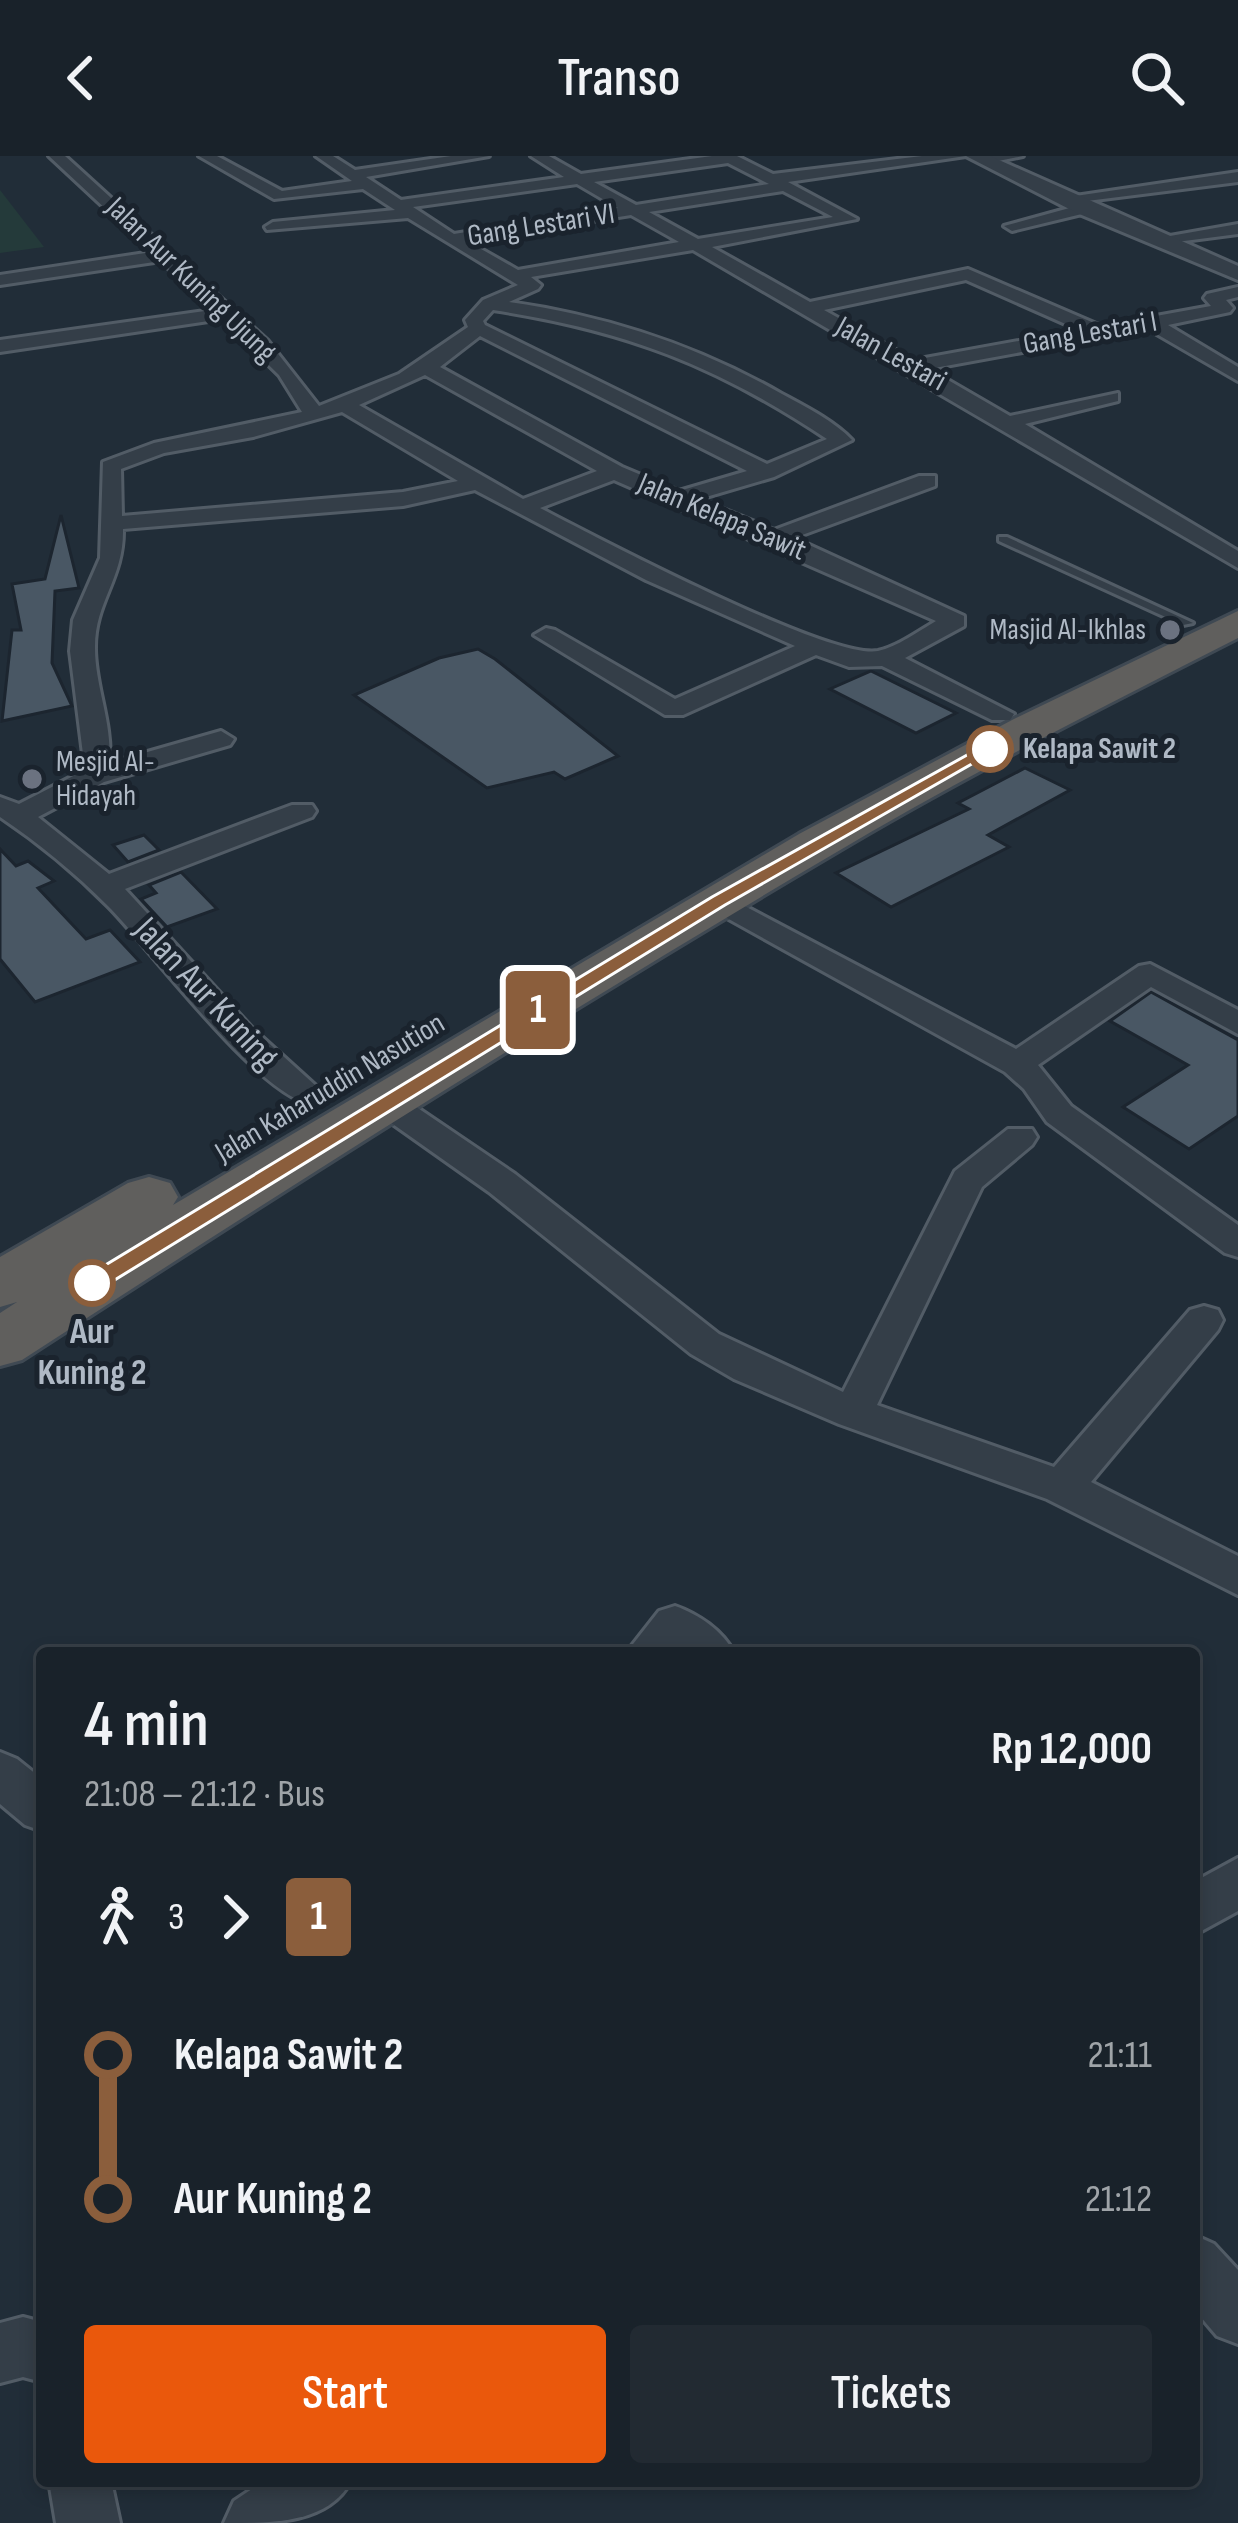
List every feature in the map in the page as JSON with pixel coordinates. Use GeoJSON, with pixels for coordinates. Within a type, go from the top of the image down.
{"type":"FeatureCollection","features":[{"type":"Feature","properties":{"kind":"highway","name":"Jalan Kaharuddin Nasution"},"geometry":{"type":"LineString","coordinates":[[0,1286],[310,1096],[638,910],[868,802],[1212,623],[1238,598]]}},
{"type":"Feature","properties":{"kind":"highway","name":"Jalan Kaharuddin Nasution"},"geometry":{"type":"LineString","coordinates":[[0,1343],[718,901],[1001,714],[1212,623]]}},
{"type":"Feature","properties":{"kind":"street","name":"Jalan Aur Kuning Ujung"},"geometry":{"type":"LineString","coordinates":[[56,156],[247,328],[304,390],[314,415]]}},
{"type":"Feature","properties":{"kind":"street"},"geometry":{"type":"LineString","coordinates":[[206,156],[280,196],[482,156]]}},
{"type":"Feature","properties":{"kind":"street"},"geometry":{"type":"LineString","coordinates":[[323,156],[525,281]]}},
{"type":"Feature","properties":{"kind":"street","name":"Jalan Lestari"},"geometry":{"type":"LineString","coordinates":[[538,156],[692,247],[914,365],[1238,561]]}},
{"type":"Feature","properties":{"kind":"street","name":"Gang Lestari VI"},"geometry":{"type":"LineString","coordinates":[[452,239],[959,156]]}},
{"type":"Feature","properties":{"kind":"street"},"geometry":{"type":"LineString","coordinates":[[979,158],[1016,156]]}},
{"type":"Feature","properties":{"kind":"street"},"geometry":{"type":"LineString","coordinates":[[273,227],[728,157],[779,182],[849,219],[525,281],[474,320],[478,328],[766,472]]}},
{"type":"Feature","properties":{"kind":"street"},"geometry":{"type":"LineString","coordinates":[[979,158],[1084,209],[1238,274]]}},
{"type":"Feature","properties":{"kind":"street"},"geometry":{"type":"LineString","coordinates":[[1063,199],[1238,177]]}},
{"type":"Feature","properties":{"kind":"street"},"geometry":{"type":"LineString","coordinates":[[1012,226],[1084,209]]}},
{"type":"Feature","properties":{"kind":"street"},"geometry":{"type":"LineString","coordinates":[[1161,239],[1238,229]]}},
{"type":"Feature","properties":{"kind":"street"},"geometry":{"type":"LineString","coordinates":[[0,280],[165,255]]}},
{"type":"Feature","properties":{"kind":"street"},"geometry":{"type":"LineString","coordinates":[[806,308],[968,274],[1096,332]]}},
{"type":"Feature","properties":{"kind":"street","name":"Gang Lestari I"},"geometry":{"type":"LineString","coordinates":[[914,365],[1220,310],[1224,308],[1213,298],[1238,292]]}},
{"type":"Feature","properties":{"kind":"street"},"geometry":{"type":"LineString","coordinates":[[489,304],[615,327],[644,337],[748,385],[842,440],[766,472],[676,499]]}},
{"type":"Feature","properties":{"kind":"street"},"geometry":{"type":"LineString","coordinates":[[0,346],[226,313]]}},
{"type":"Feature","properties":{"kind":"street"},"geometry":{"type":"LineString","coordinates":[[1150,322],[1238,375]]}},
{"type":"Feature","properties":{"kind":"street"},"geometry":{"type":"LineString","coordinates":[[94,776],[97,754],[82,651],[85,620],[112,558],[110,466],[135,455],[314,415],[425,367],[457,349],[478,328]]}},
{"type":"Feature","properties":{"kind":"street","name":"Jalan Kelapa Sawit"},"geometry":{"type":"LineString","coordinates":[[425,367],[614,472],[955,621],[886,658]]}},
{"type":"Feature","properties":{"kind":"street"},"geometry":{"type":"LineString","coordinates":[[1010,422],[1112,397]]}},
{"type":"Feature","properties":{"kind":"street"},"geometry":{"type":"LineString","coordinates":[[343,404],[519,508],[815,646],[856,661],[886,658],[1001,714]]}},
{"type":"Feature","properties":{"kind":"street"},"geometry":{"type":"LineString","coordinates":[[519,508],[614,472]]}},
{"type":"Feature","properties":{"kind":"street"},"geometry":{"type":"LineString","coordinates":[[774,538],[927,481]]}},
{"type":"Feature","properties":{"kind":"street"},"geometry":{"type":"LineString","coordinates":[[112,523],[403,499],[474,484]]}},
{"type":"Feature","properties":{"kind":"street"},"geometry":{"type":"LineString","coordinates":[[546,635],[674,709],[815,646]]}},
{"type":"Feature","properties":{"kind":"street","name":"Jalan Aur Kuning"},"geometry":{"type":"LineString","coordinates":[[9,810],[94,776],[221,739]]}},
{"type":"Feature","properties":{"kind":"street","name":"Jalan Aur Kuning"},"geometry":{"type":"LineString","coordinates":[[9,810],[106,886],[208,1000],[290,1083],[310,1096]]}},
{"type":"Feature","properties":{"kind":"street","name":"Jalan Aur Kuning"},"geometry":{"type":"LineString","coordinates":[[106,886],[302,811]]}},
{"type":"Feature","properties":{"kind":"street"},"geometry":{"type":"LineString","coordinates":[[718,901],[1017,1064],[1036,1081],[1059,1114],[1237,1242]]}},
{"type":"Feature","properties":{"kind":"street"},"geometry":{"type":"LineString","coordinates":[[1017,1064],[1150,973],[1238,1024]]}},
{"type":"Feature","properties":{"kind":"street"},"geometry":{"type":"LineString","coordinates":[[385,1102],[502,1183],[704,1344],[853,1413],[1062,1486],[1238,1577]]}},
{"type":"Feature","properties":{"kind":"street"},"geometry":{"type":"LineString","coordinates":[[853,1413],[968,1180],[1020,1137]]}},
{"type":"Feature","properties":{"kind":"street"},"geometry":{"type":"LineString","coordinates":[[1062,1486],[1204,1320]]}},
{"type":"Feature","properties":{"kind":"street"},"geometry":{"type":"LineString","coordinates":[[655,1647],[675,1625],[703,1647]]}},
{"type":"Feature","properties":{"kind":"street"},"geometry":{"type":"LineString","coordinates":[[0,1774],[36,1804]]}},
{"type":"Feature","properties":{"kind":"street"},"geometry":{"type":"LineString","coordinates":[[1200,1906],[1238,1882]]}},
{"type":"Feature","properties":{"kind":"street"},"geometry":{"type":"LineString","coordinates":[[1200,2271],[1238,2315]]}},
{"type":"Feature","properties":{"kind":"street"},"geometry":{"type":"LineString","coordinates":[[0,2353],[22,2347],[36,2350]]}},
{"type":"Feature","properties":{"kind":"street"},"geometry":{"type":"LineString","coordinates":[[81,2487],[88,2523]]}},
{"type":"Feature","properties":{"kind":"street"},"geometry":{"type":"LineString","coordinates":[[256,2523],[311,2487]]}},
{"type":"Feature","properties":{"kind":"lane"},"geometry":{"type":"LineString","coordinates":[[1003,539],[1212,623]]}},
{"type":"Feature","properties":{"kind":"green space"},"geometry":{"type":"Polygon","coordinates":[[[0,190],[44,247],[0,253],[0,190]]]}},
{"type":"Feature","properties":{"kind":"building"},"geometry":{"type":"Polygon","coordinates":[[[61,515],[79,588],[55,591],[52,663],[72,706],[2,721],[12,630],[21,630],[12,584],[45,579],[61,515]]]}},
{"type":"Feature","properties":{"kind":"building"},"geometry":{"type":"Polygon","coordinates":[[[478,649],[618,756],[565,779],[554,772],[487,788],[354,695],[439,658],[478,649]]]}},
{"type":"Feature","properties":{"kind":"building"},"geometry":{"type":"Polygon","coordinates":[[[871,671],[956,713],[916,733],[830,689],[871,671]]]}},
{"type":"Feature","properties":{"kind":"building"},"geometry":{"type":"Polygon","coordinates":[[[1025,768],[1070,790],[988,835],[1009,847],[891,907],[836,873],[969,809],[958,803],[1025,768]]]}},
{"type":"Feature","properties":{"kind":"building"},"geometry":{"type":"Polygon","coordinates":[[[144,835],[159,850],[128,862],[113,845],[144,835]]]}},
{"type":"Feature","properties":{"kind":"building"},"geometry":{"type":"Polygon","coordinates":[[[0,849],[16,866],[28,861],[54,881],[38,888],[86,939],[110,930],[140,962],[35,1002],[0,959],[0,849]]]}},
{"type":"Feature","properties":{"kind":"building"},"geometry":{"type":"Polygon","coordinates":[[[181,872],[217,909],[167,927],[141,899],[156,893],[149,885],[181,872]]]}},
{"type":"Feature","properties":{"kind":"building"},"geometry":{"type":"Polygon","coordinates":[[[1151,992],[1238,1040],[1238,1116],[1189,1149],[1123,1107],[1188,1065],[1110,1021],[1151,992]]]}},
{"type":"Feature","properties":{"kind":"bus line","name":"1"},"geometry":{"type":"LineString","coordinates":[[92,1283],[718,901],[990,749]]}},
{"type":"Feature","properties":{"kind":"place","name":"Masjid Al-Ikhlas"},"geometry":{"type":"Point","coordinates":[1170,630]}},
{"type":"Feature","properties":{"kind":"place","name":"Kelapa Sawit 2"},"geometry":{"type":"Point","coordinates":[990,749]}},
{"type":"Feature","properties":{"kind":"place","name":"Mesjid Al- Hidayah"},"geometry":{"type":"Point","coordinates":[32,779]}},
{"type":"Feature","properties":{"kind":"place","name":"Aur Kuning 2"},"geometry":{"type":"Point","coordinates":[92,1283]}}]}
